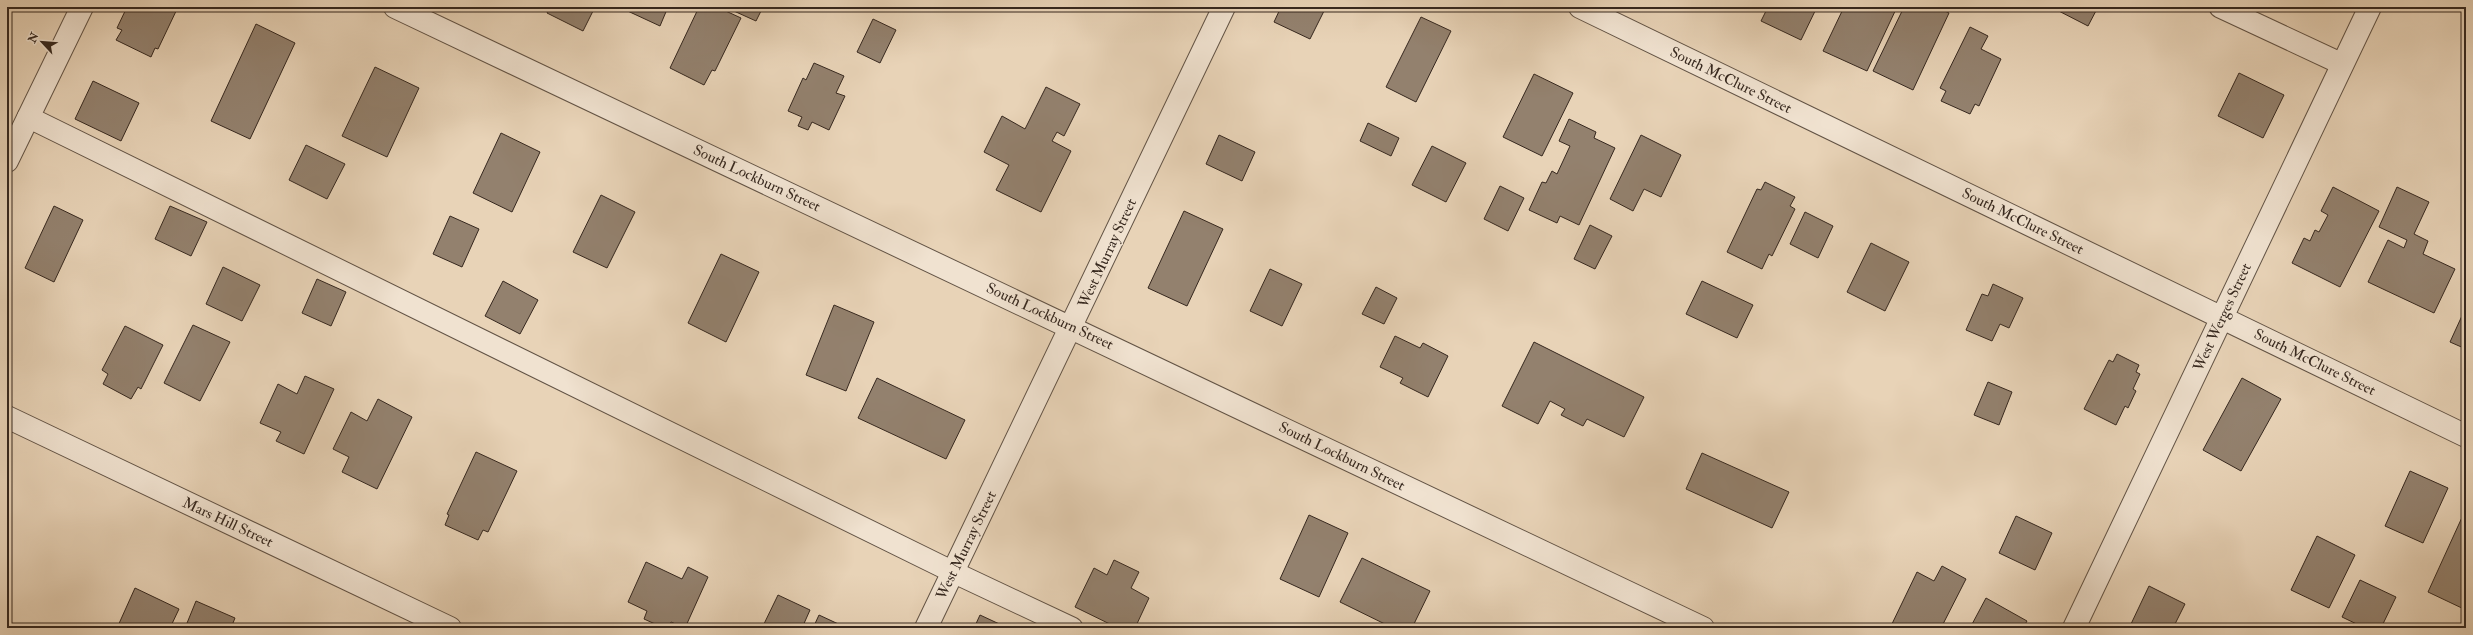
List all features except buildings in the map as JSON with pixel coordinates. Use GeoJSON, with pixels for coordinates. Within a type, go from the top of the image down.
{"type":"FeatureCollection","features":[{"type":"Feature","properties":{"kind":"street"},"geometry":{"type":"LineString","coordinates":[[7,161],[82,7]]}},
{"type":"Feature","properties":{"kind":"street","name":"South Lockburn Street"},"geometry":{"type":"LineString","coordinates":[[395,7],[1072,327],[1703,628]]}},
{"type":"Feature","properties":{"kind":"street","name":"West Murray Street"},"geometry":{"type":"LineString","coordinates":[[926,628],[1072,327],[1224,7]]}},
{"type":"Feature","properties":{"kind":"street","name":"South McClure Street"},"geometry":{"type":"LineString","coordinates":[[1580,7],[2466,436]]}},
{"type":"Feature","properties":{"kind":"street","name":"West Werges Street"},"geometry":{"type":"LineString","coordinates":[[2074,628],[2370,7]]}},
{"type":"Feature","properties":{"kind":"street","name":"Mars Hill Street"},"geometry":{"type":"LineString","coordinates":[[7,417],[450,628]]}},
{"type":"Feature","properties":{"kind":"lane"},"geometry":{"type":"LineString","coordinates":[[2220,7],[2342,64]]}},
{"type":"Feature","properties":{"kind":"lane"},"geometry":{"type":"LineString","coordinates":[[28,117],[953,572],[1072,628]]}}]}
